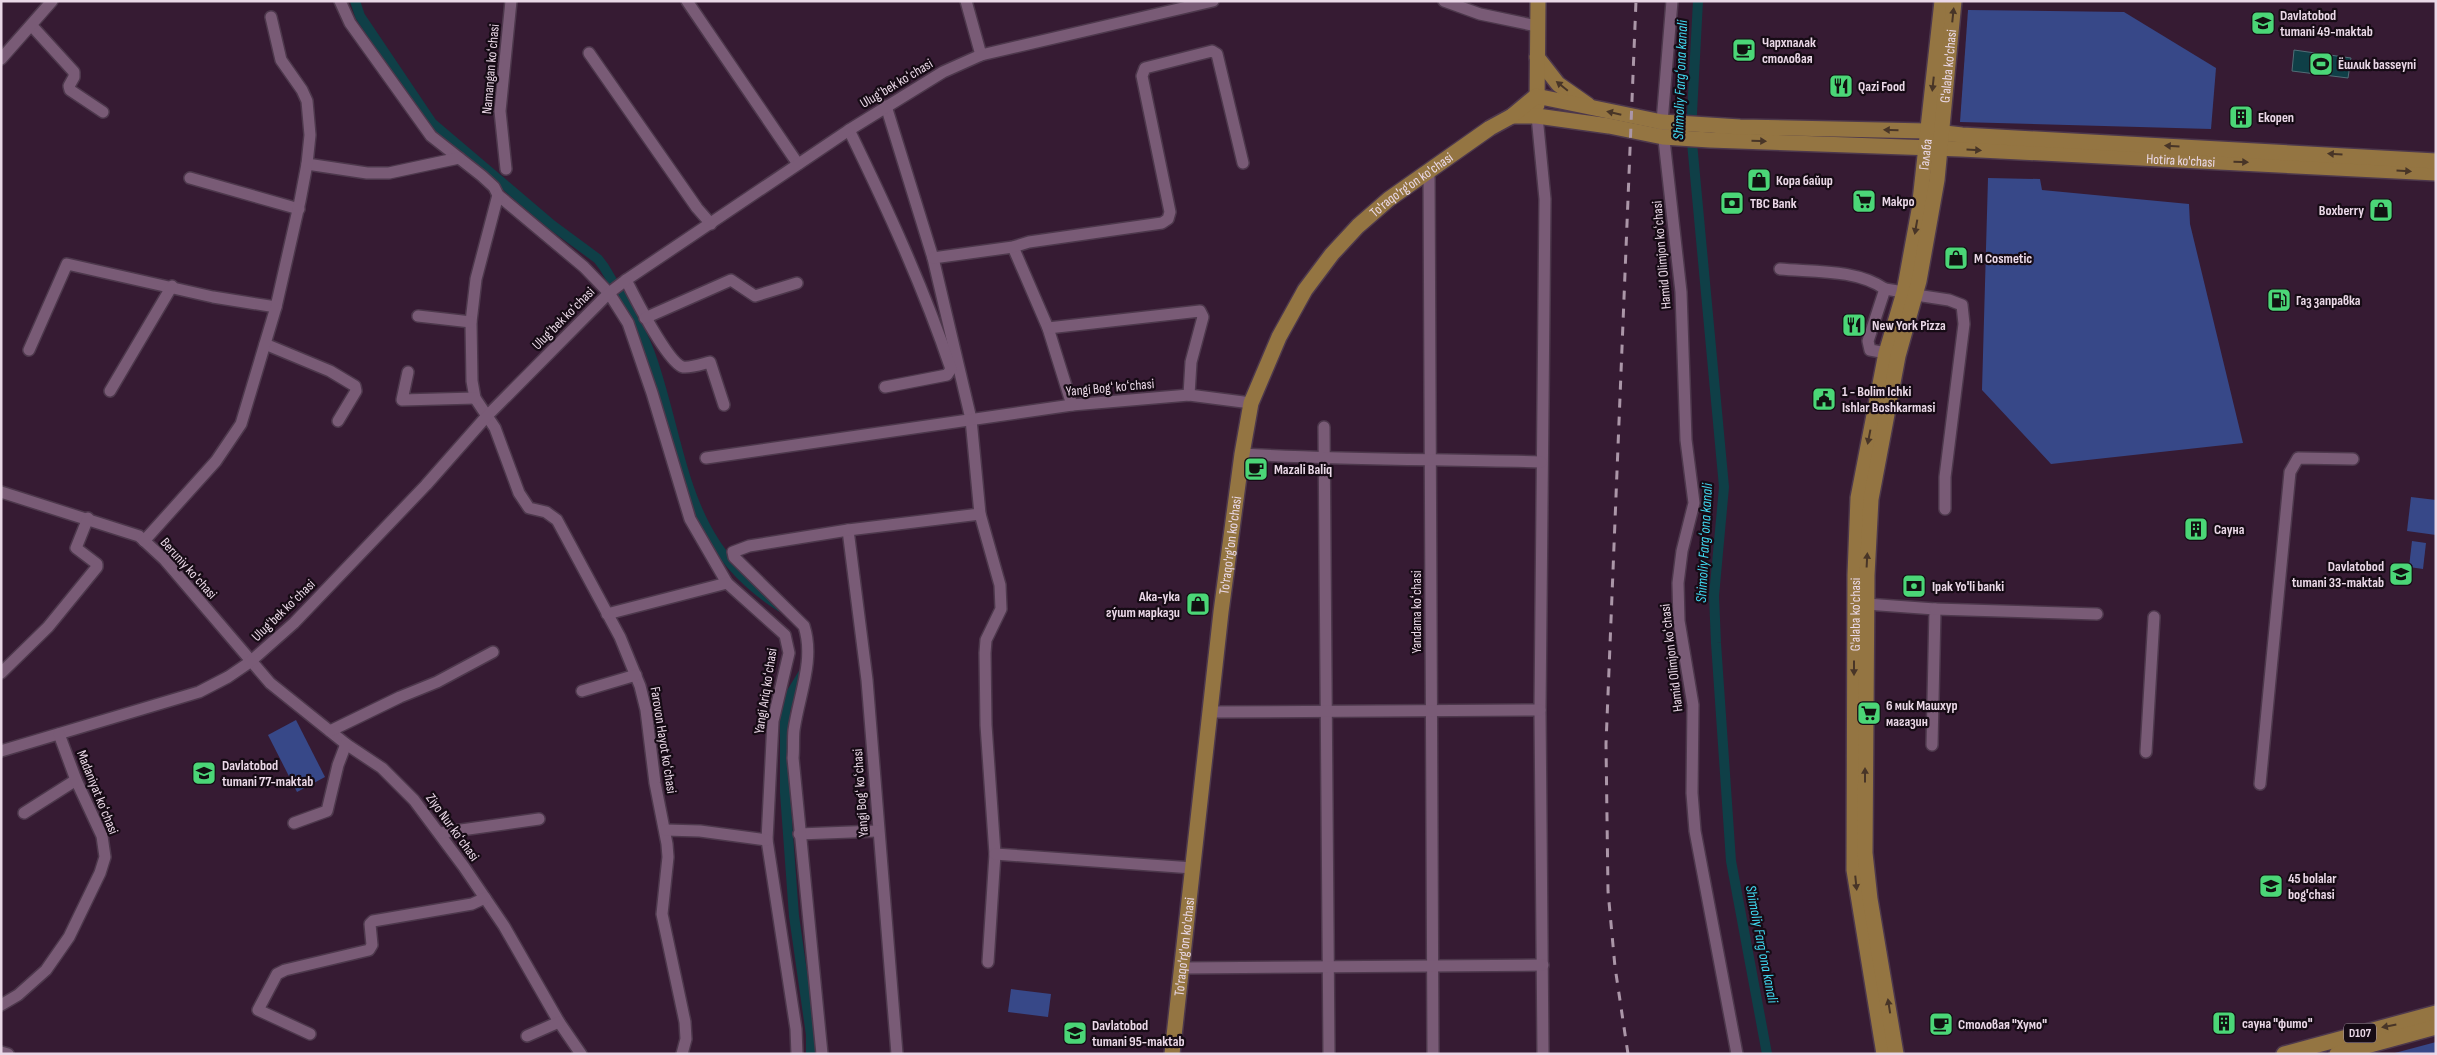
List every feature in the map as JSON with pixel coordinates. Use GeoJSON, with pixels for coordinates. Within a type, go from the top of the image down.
{"type":"FeatureCollection","features":[{"type":"Feature","properties":{"kind":"main road"},"geometry":{"type":"LineString","coordinates":[[1537,116],[1538,1]]}},
{"type":"Feature","properties":{"kind":"main road","name":"G'alaba ko'chasi"},"geometry":{"type":"LineString","coordinates":[[1935,132],[1942,1]]}},
{"type":"Feature","properties":{"kind":"main road","name":"G'alaba ko'chasi"},"geometry":{"type":"LineString","coordinates":[[1935,132],[1954,1]]}},
{"type":"Feature","properties":{"kind":"main road"},"geometry":{"type":"LineString","coordinates":[[1537,57],[1558,84],[1593,108]]}},
{"type":"Feature","properties":{"kind":"main road"},"geometry":{"type":"LineString","coordinates":[[1536,96],[1593,108],[1663,130],[1712,133]]}},
{"type":"Feature","properties":{"kind":"main road","name":"To'raqo'rg'on ko'chasi"},"geometry":{"type":"LineString","coordinates":[[1172,1054],[1242,454],[1251,403],[1279,337],[1305,290],[1332,254],[1358,226],[1389,199],[1490,128],[1512,116],[1536,96]]}},
{"type":"Feature","properties":{"kind":"main road","name":"To'raqo'rg'on ko'chasi"},"geometry":{"type":"LineString","coordinates":[[1512,116],[1537,116],[1609,126],[1663,130]]}},
{"type":"Feature","properties":{"kind":"main road","name":"Hotira ko'chasi"},"geometry":{"type":"LineString","coordinates":[[1712,133],[1935,132],[2436,160]]}},
{"type":"Feature","properties":{"kind":"main road","name":"Галаба"},"geometry":{"type":"LineString","coordinates":[[1930,180],[1926,148],[1935,132]]}},
{"type":"Feature","properties":{"kind":"main road","name":"Галаба"},"geometry":{"type":"LineString","coordinates":[[1930,180],[1941,149],[1935,132]]}},
{"type":"Feature","properties":{"kind":"main road","name":"Hotira ko'chasi"},"geometry":{"type":"LineString","coordinates":[[1712,133],[1941,149],[2256,162],[2436,174]]}},
{"type":"Feature","properties":{"kind":"main road","name":"G'alaba ko'chasi"},"geometry":{"type":"LineString","coordinates":[[1896,1054],[1854,870],[1855,567],[1860,478],[1892,354],[1910,294],[1930,180]]}},
{"type":"Feature","properties":{"kind":"main road","name":"G'alaba ko'chasi"},"geometry":{"type":"LineString","coordinates":[[1884,1054],[1872,950],[1865,853],[1866,604],[1873,480],[1892,354]]}},
{"type":"Feature","properties":{"kind":"main road","name":"D107"},"geometry":{"type":"LineString","coordinates":[[2284,1054],[2436,1014]]}},
{"type":"Feature","properties":{"kind":"main road","name":"D107"},"geometry":{"type":"LineString","coordinates":[[2337,1054],[2436,1027]]}},
{"type":"Feature","properties":{"kind":"street"},"geometry":{"type":"LineString","coordinates":[[2,58],[52,1]]}},
{"type":"Feature","properties":{"kind":"street","name":"Yangi Ariq koʻchasi"},"geometry":{"type":"LineString","coordinates":[[340,1],[350,23],[431,136],[482,176],[494,187],[498,195],[584,267],[609,293],[628,324],[652,393],[690,519],[727,583],[785,635],[789,653],[773,721],[767,840],[796,1029],[797,1054]]}},
{"type":"Feature","properties":{"kind":"street","name":"Namangan koʻchasi"},"geometry":{"type":"LineString","coordinates":[[506,169],[500,110],[511,1]]}},
{"type":"Feature","properties":{"kind":"street"},"geometry":{"type":"LineString","coordinates":[[687,1],[798,164]]}},
{"type":"Feature","properties":{"kind":"street"},"geometry":{"type":"LineString","coordinates":[[966,1],[981,55]]}},
{"type":"Feature","properties":{"kind":"street"},"geometry":{"type":"LineString","coordinates":[[1444,1],[1480,14],[1537,26]]}},
{"type":"Feature","properties":{"kind":"street","name":"Hamid Olimjon koʻchasi"},"geometry":{"type":"LineString","coordinates":[[1672,1],[1663,130],[1681,292],[1686,440],[1694,503],[1682,551],[1678,583],[1679,621],[1693,705],[1692,793],[1695,831],[1737,1054]]}},
{"type":"Feature","properties":{"kind":"street","name":"Ulugʻbek koʻchasi"},"geometry":{"type":"LineString","coordinates":[[1,751],[199,692],[228,678],[250,662],[294,623],[426,485],[486,417],[609,293],[886,106],[943,72],[981,55],[1209,2]]}},
{"type":"Feature","properties":{"kind":"street"},"geometry":{"type":"LineString","coordinates":[[144,541],[216,461],[241,424],[276,307],[308,164],[310,135],[307,102],[302,90],[281,60],[271,17]]}},
{"type":"Feature","properties":{"kind":"street"},"geometry":{"type":"LineString","coordinates":[[32,26],[74,72],[74,77],[69,86],[70,90],[103,112]]}},
{"type":"Feature","properties":{"kind":"street"},"geometry":{"type":"LineString","coordinates":[[933,258],[1013,248],[1028,242],[1162,222],[1168,219],[1170,212],[1142,76],[1145,68],[1156,64],[1212,52],[1217,54],[1243,163]]}},
{"type":"Feature","properties":{"kind":"street"},"geometry":{"type":"LineString","coordinates":[[590,53],[697,208],[711,224]]}},
{"type":"Feature","properties":{"kind":"street"},"geometry":{"type":"LineString","coordinates":[[886,106],[933,258],[971,419],[980,514],[1000,585],[1001,608],[986,640],[985,653],[986,725],[995,854],[988,962]]}},
{"type":"Feature","properties":{"kind":"street"},"geometry":{"type":"LineString","coordinates":[[1537,116],[1545,200],[1540,710],[1543,1054]]}},
{"type":"Feature","properties":{"kind":"street"},"geometry":{"type":"LineString","coordinates":[[849,130],[912,266],[951,369],[950,374],[947,375],[885,388]]}},
{"type":"Feature","properties":{"kind":"street"},"geometry":{"type":"LineString","coordinates":[[308,164],[367,173],[389,173],[458,158]]}},
{"type":"Feature","properties":{"kind":"street","name":"Yandama koʻchasi"},"geometry":{"type":"LineString","coordinates":[[1429,171],[1434,1054]]}},
{"type":"Feature","properties":{"kind":"street"},"geometry":{"type":"LineString","coordinates":[[190,178],[298,209]]}},
{"type":"Feature","properties":{"kind":"street"},"geometry":{"type":"LineString","coordinates":[[408,372],[402,400],[475,398],[472,381],[471,322],[476,279],[498,195]]}},
{"type":"Feature","properties":{"kind":"street"},"geometry":{"type":"LineString","coordinates":[[1013,248],[1048,328],[1072,405]]}},
{"type":"Feature","properties":{"kind":"street"},"geometry":{"type":"LineString","coordinates":[[29,350],[67,264],[172,286],[213,297],[276,307]]}},
{"type":"Feature","properties":{"kind":"street"},"geometry":{"type":"LineString","coordinates":[[1780,269],[1855,276],[1877,284],[1884,289],[1949,300],[1962,305],[1964,324],[1945,477],[1945,509]]}},
{"type":"Feature","properties":{"kind":"street"},"geometry":{"type":"LineString","coordinates":[[626,280],[645,318],[679,364],[688,367],[710,362],[724,405]]}},
{"type":"Feature","properties":{"kind":"street"},"geometry":{"type":"LineString","coordinates":[[645,318],[731,280],[754,296],[797,283]]}},
{"type":"Feature","properties":{"kind":"street"},"geometry":{"type":"LineString","coordinates":[[110,391],[172,286]]}},
{"type":"Feature","properties":{"kind":"street"},"geometry":{"type":"LineString","coordinates":[[1884,289],[1867,345],[1870,350],[1892,354]]}},
{"type":"Feature","properties":{"kind":"street"},"geometry":{"type":"LineString","coordinates":[[1048,328],[1200,311],[1204,317],[1191,362],[1189,395]]}},
{"type":"Feature","properties":{"kind":"street"},"geometry":{"type":"LineString","coordinates":[[418,316],[471,322]]}},
{"type":"Feature","properties":{"kind":"street"},"geometry":{"type":"LineString","coordinates":[[265,344],[308,361],[354,386],[356,390],[338,421]]}},
{"type":"Feature","properties":{"kind":"street","name":"Yangi Bogʻ koʻchasi"},"geometry":{"type":"LineString","coordinates":[[706,458],[1072,405],[1189,395],[1251,403]]}},
{"type":"Feature","properties":{"kind":"street","name":"Farovon Hayot koʻchasi"},"geometry":{"type":"LineString","coordinates":[[475,398],[495,428],[524,502],[529,508],[546,512],[557,520],[607,614],[636,675],[646,710],[655,783],[665,830],[668,857],[662,914],[685,1022],[686,1039],[682,1054]]}},
{"type":"Feature","properties":{"kind":"street"},"geometry":{"type":"LineString","coordinates":[[1324,427],[1329,1054]]}},
{"type":"Feature","properties":{"kind":"street"},"geometry":{"type":"LineString","coordinates":[[1242,454],[1325,459],[1431,458],[1541,462]]}},
{"type":"Feature","properties":{"kind":"street"},"geometry":{"type":"LineString","coordinates":[[2260,784],[2290,472],[2298,458],[2353,459]]}},
{"type":"Feature","properties":{"kind":"street","name":"Beruniy koʻchasi"},"geometry":{"type":"LineString","coordinates":[[1,492],[128,531],[144,541],[164,559],[250,662]]}},
{"type":"Feature","properties":{"kind":"street"},"geometry":{"type":"LineString","coordinates":[[822,1054],[793,758],[794,731],[809,654],[808,640],[804,626],[734,557],[733,552],[749,546],[848,530],[980,514]]}},
{"type":"Feature","properties":{"kind":"street"},"geometry":{"type":"LineString","coordinates":[[1,674],[48,627],[97,567],[97,564],[76,548],[88,518]]}},
{"type":"Feature","properties":{"kind":"street","name":"Yangi Bogʻ koʻchasi"},"geometry":{"type":"LineString","coordinates":[[848,530],[867,680],[877,831],[897,1054]]}},
{"type":"Feature","properties":{"kind":"street"},"geometry":{"type":"LineString","coordinates":[[607,614],[727,583]]}},
{"type":"Feature","properties":{"kind":"street"},"geometry":{"type":"LineString","coordinates":[[1866,604],[2097,614]]}},
{"type":"Feature","properties":{"kind":"street"},"geometry":{"type":"LineString","coordinates":[[1932,745],[1935,608]]}},
{"type":"Feature","properties":{"kind":"street"},"geometry":{"type":"LineString","coordinates":[[2146,752],[2154,617]]}},
{"type":"Feature","properties":{"kind":"street"},"geometry":{"type":"LineString","coordinates":[[330,731],[400,697],[437,682],[494,652]]}},
{"type":"Feature","properties":{"kind":"street","name":"Ziyo Nur koʻchasi"},"geometry":{"type":"LineString","coordinates":[[250,662],[270,683],[346,744],[382,768],[414,800],[440,833],[504,926],[559,1022],[582,1054]]}},
{"type":"Feature","properties":{"kind":"street"},"geometry":{"type":"LineString","coordinates":[[582,691],[636,675]]}},
{"type":"Feature","properties":{"kind":"street"},"geometry":{"type":"LineString","coordinates":[[1211,712],[1325,713],[1540,710]]}},
{"type":"Feature","properties":{"kind":"street","name":"Madaniyat koʻchasi"},"geometry":{"type":"LineString","coordinates":[[1,1005],[18,995],[46,970],[69,937],[100,874],[104,857],[102,836],[76,780],[59,734]]}},
{"type":"Feature","properties":{"kind":"street"},"geometry":{"type":"LineString","coordinates":[[294,823],[327,811],[338,765],[346,744]]}},
{"type":"Feature","properties":{"kind":"street"},"geometry":{"type":"LineString","coordinates":[[24,813],[76,780]]}},
{"type":"Feature","properties":{"kind":"street"},"geometry":{"type":"LineString","coordinates":[[440,833],[539,819]]}},
{"type":"Feature","properties":{"kind":"street"},"geometry":{"type":"LineString","coordinates":[[665,830],[700,831],[767,840]]}},
{"type":"Feature","properties":{"kind":"street"},"geometry":{"type":"LineString","coordinates":[[799,834],[877,831]]}},
{"type":"Feature","properties":{"kind":"street"},"geometry":{"type":"LineString","coordinates":[[995,854],[1193,868]]}},
{"type":"Feature","properties":{"kind":"street"},"geometry":{"type":"LineString","coordinates":[[310,1034],[258,1010],[277,974],[285,970],[369,950],[372,945],[370,924],[373,921],[472,904],[485,898]]}},
{"type":"Feature","properties":{"kind":"street"},"geometry":{"type":"LineString","coordinates":[[1183,968],[1542,965]]}},
{"type":"Feature","properties":{"kind":"street"},"geometry":{"type":"LineString","coordinates":[[527,1036],[559,1022]]}},
{"type":"Feature","properties":{"kind":"street"},"geometry":{"type":"LineString","coordinates":[[1,1052],[8,1054]]}},
{"type":"Feature","properties":{"kind":"shaded area"},"geometry":{"type":"Polygon","coordinates":[[[1968,10],[2124,12],[2216,68],[2211,129],[1960,122],[1968,10]]]}},
{"type":"Feature","properties":{"kind":"shaded area","name":"Ёшлик basseyni"},"geometry":{"type":"Polygon","coordinates":[[[2294,50],[2351,58],[2348,78],[2292,71],[2294,50]]]}},
{"type":"Feature","properties":{"kind":"shaded area"},"geometry":{"type":"Polygon","coordinates":[[[1988,178],[2040,179],[2042,190],[2189,204],[2190,224],[2243,443],[2051,464],[1982,390],[1988,178]]]}},
{"type":"Feature","properties":{"kind":"shaded area"},"geometry":{"type":"Polygon","coordinates":[[[2411,497],[2436,500],[2436,535],[2407,531],[2411,497]]]}},
{"type":"Feature","properties":{"kind":"shaded area"},"geometry":{"type":"Polygon","coordinates":[[[2412,541],[2426,543],[2423,569],[2409,567],[2412,541]]]}},
{"type":"Feature","properties":{"kind":"shaded area"},"geometry":{"type":"Polygon","coordinates":[[[296,720],[325,777],[297,792],[268,735],[296,720]]]}},
{"type":"Feature","properties":{"kind":"shaded area"},"geometry":{"type":"Polygon","coordinates":[[[1011,989],[1051,994],[1048,1017],[1008,1012],[1011,989]]]}},
{"type":"Feature","properties":{"kind":"shaded area"},"geometry":{"type":"Polygon","coordinates":[[[2436,1042],[2436,1054],[2391,1054],[2436,1042]]]}},
{"type":"Feature","properties":{"kind":"waterway"},"geometry":{"type":"LineString","coordinates":[[355,1],[360,16],[432,123],[552,225],[598,259],[604,267],[631,313],[649,350],[682,466],[706,528],[725,557],[749,583],[781,607]]}},
{"type":"Feature","properties":{"kind":"waterway","name":"Shimoliy Fargʻona kanali"},"geometry":{"type":"LineString","coordinates":[[1698,1],[1691,132],[1724,487],[1714,596],[1716,643],[1731,861],[1767,1054]]}},
{"type":"Feature","properties":{"kind":"waterway"},"geometry":{"type":"LineString","coordinates":[[804,672],[790,695],[785,711],[785,793],[794,916],[811,1035],[811,1054]]}},
{"type":"Feature","properties":{"kind":"railway"},"geometry":{"type":"LineString","coordinates":[[1628,1054],[1615,967],[1608,891],[1606,744],[1636,1]]}},
{"type":"Feature","properties":{"kind":"place","name":"Davlatobod tumani 49-maktab"},"geometry":{"type":"Point","coordinates":[2263,23]}},
{"type":"Feature","properties":{"kind":"place","name":"Чархпалак столовая"},"geometry":{"type":"Point","coordinates":[1744,50]}},
{"type":"Feature","properties":{"kind":"place","name":"Ёшлик basseyni"},"geometry":{"type":"Point","coordinates":[2321,64]}},
{"type":"Feature","properties":{"kind":"place","name":"Qazi Food"},"geometry":{"type":"Point","coordinates":[1841,86]}},
{"type":"Feature","properties":{"kind":"place","name":"Ekopen"},"geometry":{"type":"Point","coordinates":[2241,117]}},
{"type":"Feature","properties":{"kind":"place","name":"Кора байир"},"geometry":{"type":"Point","coordinates":[1759,180]}},
{"type":"Feature","properties":{"kind":"place","name":"Макро"},"geometry":{"type":"Point","coordinates":[1864,201]}},
{"type":"Feature","properties":{"kind":"place","name":"TBC Bank"},"geometry":{"type":"Point","coordinates":[1732,203]}},
{"type":"Feature","properties":{"kind":"place","name":"Boxberry"},"geometry":{"type":"Point","coordinates":[2381,210]}},
{"type":"Feature","properties":{"kind":"place","name":"M Cosmetic"},"geometry":{"type":"Point","coordinates":[1956,258]}},
{"type":"Feature","properties":{"kind":"place","name":"Газ заправка"},"geometry":{"type":"Point","coordinates":[2279,300]}},
{"type":"Feature","properties":{"kind":"place","name":"New York Pizza"},"geometry":{"type":"Point","coordinates":[1854,325]}},
{"type":"Feature","properties":{"kind":"place","name":"1 - Bolim Ichki Ishlar Boshkarmasi"},"geometry":{"type":"Point","coordinates":[1824,399]}},
{"type":"Feature","properties":{"kind":"place","name":"Mazali Baliq"},"geometry":{"type":"Point","coordinates":[1256,469]}},
{"type":"Feature","properties":{"kind":"place","name":"Сауна"},"geometry":{"type":"Point","coordinates":[2196,529]}},
{"type":"Feature","properties":{"kind":"place","name":"Davlatobod tumani 33-maktab"},"geometry":{"type":"Point","coordinates":[2401,574]}},
{"type":"Feature","properties":{"kind":"place","name":"Ipak Yo'li banki"},"geometry":{"type":"Point","coordinates":[1914,586]}},
{"type":"Feature","properties":{"kind":"place","name":"Ака-ука гу́шт маркази"},"geometry":{"type":"Point","coordinates":[1198,604]}},
{"type":"Feature","properties":{"kind":"place","name":"6 мик Машхур магазин"},"geometry":{"type":"Point","coordinates":[1869,713]}},
{"type":"Feature","properties":{"kind":"place","name":"Davlatobod tumani 77-maktab"},"geometry":{"type":"Point","coordinates":[204,773]}},
{"type":"Feature","properties":{"kind":"place","name":"45 bolalar bog'chasi"},"geometry":{"type":"Point","coordinates":[2271,886]}},
{"type":"Feature","properties":{"kind":"place","name":"сауна \"фито\""},"geometry":{"type":"Point","coordinates":[2224,1023]}},
{"type":"Feature","properties":{"kind":"place","name":"Столовая \"Хумо\""},"geometry":{"type":"Point","coordinates":[1941,1024]}},
{"type":"Feature","properties":{"kind":"place","name":"Davlatobod tumani 95-maktab"},"geometry":{"type":"Point","coordinates":[1075,1033]}}]}
